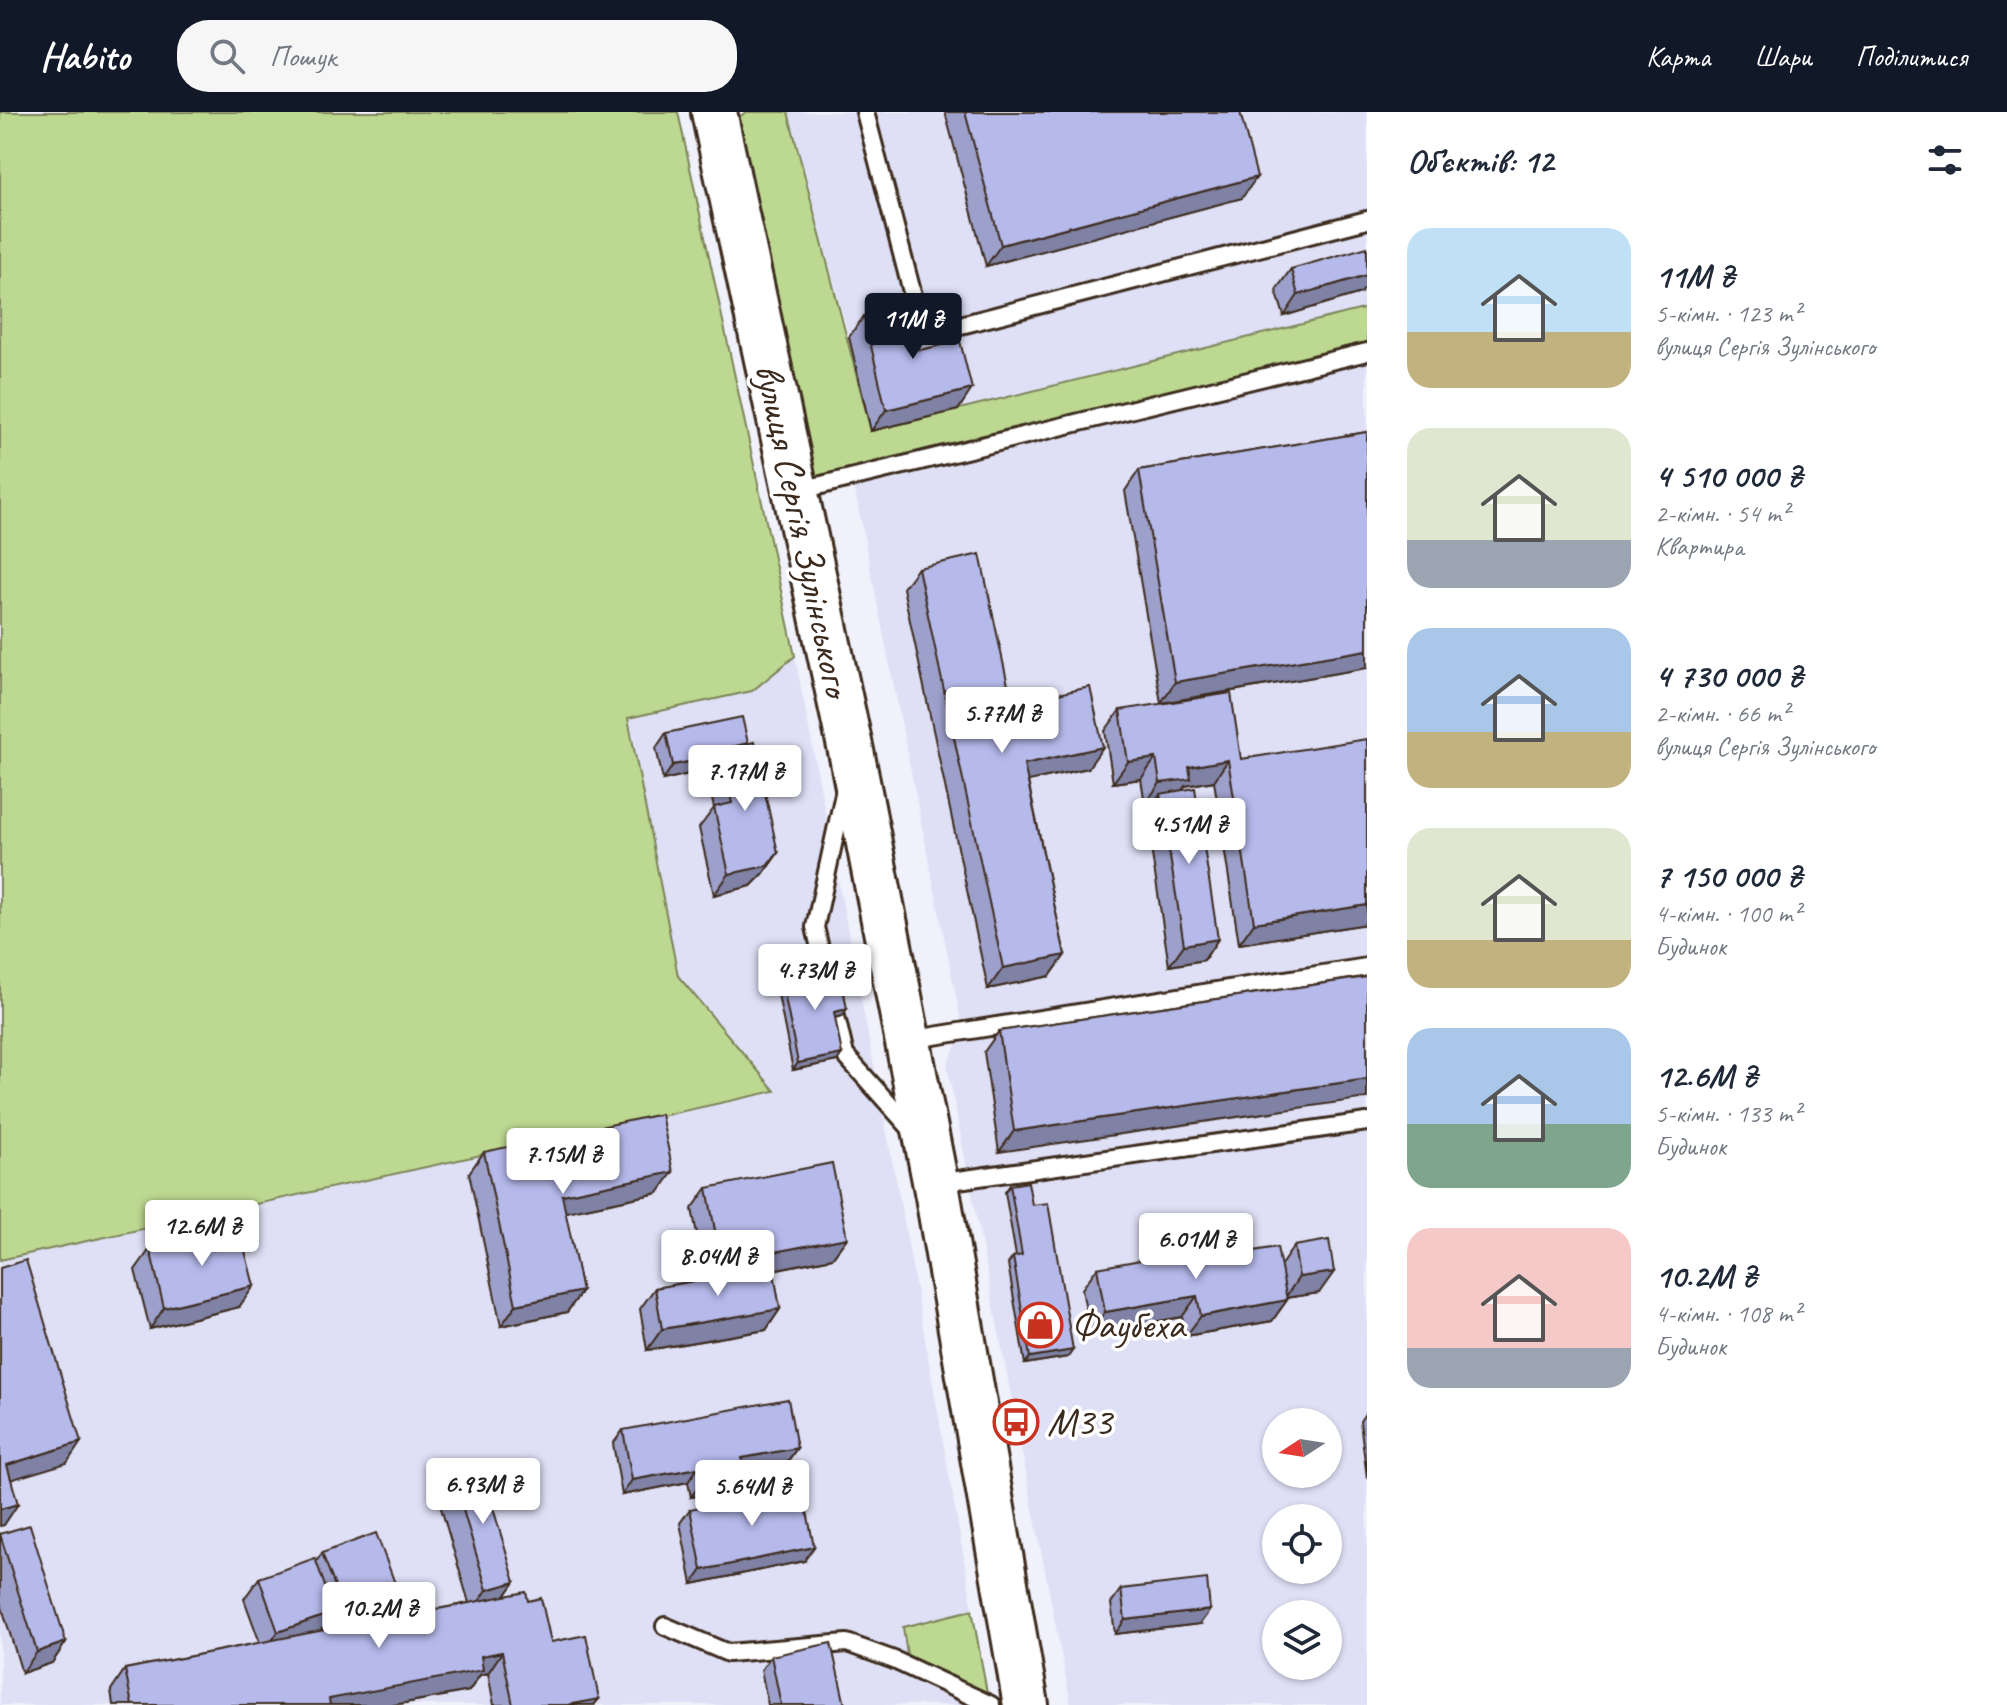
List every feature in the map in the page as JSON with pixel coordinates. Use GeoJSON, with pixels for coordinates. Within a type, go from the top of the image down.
{"type":"FeatureCollection","features":[{"type":"Feature","properties":{"kind":"street","name":"вулиця Сергія Зулінського"},"geometry":{"type":"LineString","coordinates":[[714,112],[852,756],[932,1167],[1026,1705]]}},
{"type":"Feature","properties":{"kind":"lane"},"geometry":{"type":"LineString","coordinates":[[865,112],[917,311],[931,326],[953,327],[1367,220]]}},
{"type":"Feature","properties":{"kind":"lane"},"geometry":{"type":"LineString","coordinates":[[795,491],[1367,352]]}},
{"type":"Feature","properties":{"kind":"lane"},"geometry":{"type":"LineString","coordinates":[[852,756],[815,927],[845,1055],[877,1089],[932,1167],[1367,1122]]}},
{"type":"Feature","properties":{"kind":"lane"},"geometry":{"type":"LineString","coordinates":[[907,1041],[1367,967]]}},
{"type":"Feature","properties":{"kind":"lane"},"geometry":{"type":"LineString","coordinates":[[665,1626],[728,1653],[847,1643],[894,1660],[991,1705]]}},
{"type":"Feature","properties":{"kind":"shaded area"},"geometry":{"type":"Polygon","coordinates":[[[788,112],[1367,112],[1367,308],[871,431],[788,112]]]}},
{"type":"Feature","properties":{"kind":"shaded area"},"geometry":{"type":"Polygon","coordinates":[[[1367,352],[1367,1705],[1071,1705],[947,1065],[963,1031],[852,477],[1367,352]]]}},
{"type":"Feature","properties":{"kind":"shaded area"},"geometry":{"type":"Polygon","coordinates":[[[795,656],[905,1227],[990,1705],[0,1705],[0,1260],[774,1091],[678,976],[628,718],[752,691],[795,656]]]}},
{"type":"Feature","properties":{"kind":"green space"},"geometry":{"type":"Polygon","coordinates":[[[0,112],[678,112],[795,656],[752,691],[628,718],[678,976],[775,1091],[0,1260],[0,112]]]}},
{"type":"Feature","properties":{"kind":"green space"},"geometry":{"type":"Polygon","coordinates":[[[746,112],[788,112],[871,431],[1367,308],[1367,352],[817,486],[735,120],[746,112]]]}},
{"type":"Feature","properties":{"kind":"green space"},"geometry":{"type":"Polygon","coordinates":[[[972,1610],[987,1693],[907,1655],[903,1627],[972,1610]]]}},
{"type":"Feature","properties":{"kind":"building"},"geometry":{"type":"Polygon","coordinates":[[[965,112],[1240,112],[1257,177],[1001,245],[965,112]]]}},
{"type":"Feature","properties":{"kind":"building"},"geometry":{"type":"Polygon","coordinates":[[[1367,247],[1367,275],[1298,295],[1291,269],[1367,247]]]}},
{"type":"Feature","properties":{"kind":"building"},"geometry":{"type":"Polygon","coordinates":[[[910,305],[920,350],[960,341],[972,389],[886,410],[864,316],[910,305]]]}},
{"type":"Feature","properties":{"kind":"building"},"geometry":{"type":"Polygon","coordinates":[[[1367,432],[1367,650],[1175,682],[1139,470],[1367,432]]]}},
{"type":"Feature","properties":{"kind":"building"},"geometry":{"type":"Polygon","coordinates":[[[980,554],[1012,704],[1090,687],[1103,747],[1024,764],[1065,955],[1003,968],[918,568],[980,554]]]}},
{"type":"Feature","properties":{"kind":"building"},"geometry":{"type":"Polygon","coordinates":[[[1231,693],[1241,759],[1367,739],[1367,905],[1254,923],[1228,760],[1189,767],[1191,779],[1160,783],[1156,758],[1128,762],[1120,710],[1231,693]]]}},
{"type":"Feature","properties":{"kind":"building"},"geometry":{"type":"Polygon","coordinates":[[[742,717],[748,743],[720,750],[716,756],[673,765],[666,733],[742,717]]]}},
{"type":"Feature","properties":{"kind":"building"},"geometry":{"type":"Polygon","coordinates":[[[754,742],[778,853],[766,866],[729,874],[714,807],[732,803],[720,750],[754,742]]]}},
{"type":"Feature","properties":{"kind":"building"},"geometry":{"type":"Polygon","coordinates":[[[1195,788],[1218,939],[1184,945],[1160,794],[1195,788]]]}},
{"type":"Feature","properties":{"kind":"building"},"geometry":{"type":"Polygon","coordinates":[[[839,966],[847,1009],[834,1012],[842,1054],[798,1063],[781,977],[839,966]]]}},
{"type":"Feature","properties":{"kind":"building"},"geometry":{"type":"Polygon","coordinates":[[[1367,977],[1367,1079],[1014,1131],[999,1031],[1367,977]]]}},
{"type":"Feature","properties":{"kind":"building"},"geometry":{"type":"Polygon","coordinates":[[[661,1114],[673,1172],[562,1195],[582,1291],[516,1305],[484,1152],[661,1114]]]}},
{"type":"Feature","properties":{"kind":"building"},"geometry":{"type":"Polygon","coordinates":[[[832,1163],[847,1238],[721,1262],[707,1188],[832,1163]]]}},
{"type":"Feature","properties":{"kind":"building"},"geometry":{"type":"Polygon","coordinates":[[[1028,1182],[1032,1205],[1048,1203],[1073,1350],[1030,1357],[1013,1257],[1022,1255],[1010,1185],[1028,1182]]]}},
{"type":"Feature","properties":{"kind":"building"},"geometry":{"type":"Polygon","coordinates":[[[239,1227],[254,1286],[164,1308],[150,1249],[239,1227]]]}},
{"type":"Feature","properties":{"kind":"building"},"geometry":{"type":"Polygon","coordinates":[[[1329,1240],[1334,1272],[1299,1277],[1294,1246],[1329,1240]]]}},
{"type":"Feature","properties":{"kind":"building"},"geometry":{"type":"Polygon","coordinates":[[[1277,1247],[1287,1300],[1201,1316],[1197,1296],[1105,1312],[1097,1268],[1189,1251],[1191,1262],[1277,1247]]]}},
{"type":"Feature","properties":{"kind":"building"},"geometry":{"type":"Polygon","coordinates":[[[26,1260],[81,1442],[7,1465],[18,1504],[0,1509],[0,1268],[26,1260]]]}},
{"type":"Feature","properties":{"kind":"building"},"geometry":{"type":"Polygon","coordinates":[[[773,1267],[780,1309],[662,1329],[655,1288],[773,1267]]]}},
{"type":"Feature","properties":{"kind":"building"},"geometry":{"type":"Polygon","coordinates":[[[788,1399],[797,1448],[742,1458],[745,1475],[701,1483],[698,1468],[632,1480],[623,1430],[788,1399]]]}},
{"type":"Feature","properties":{"kind":"building"},"geometry":{"type":"Polygon","coordinates":[[[479,1461],[515,1582],[487,1590],[451,1470],[479,1461]]]}},
{"type":"Feature","properties":{"kind":"building"},"geometry":{"type":"Polygon","coordinates":[[[802,1486],[814,1547],[702,1570],[690,1509],[802,1486]]]}},
{"type":"Feature","properties":{"kind":"building"},"geometry":{"type":"Polygon","coordinates":[[[30,1525],[66,1642],[37,1652],[0,1534],[30,1525]]]}},
{"type":"Feature","properties":{"kind":"building"},"geometry":{"type":"Polygon","coordinates":[[[376,1533],[407,1615],[526,1592],[528,1601],[541,1598],[551,1642],[586,1635],[599,1699],[567,1705],[513,1705],[502,1652],[481,1656],[483,1670],[329,1699],[330,1705],[132,1705],[125,1669],[350,1625],[322,1553],[376,1533]]]}},
{"type":"Feature","properties":{"kind":"building"},"geometry":{"type":"Polygon","coordinates":[[[315,1558],[334,1612],[278,1632],[259,1578],[315,1558]]]}},
{"type":"Feature","properties":{"kind":"building"},"geometry":{"type":"Polygon","coordinates":[[[1207,1579],[1210,1610],[1125,1620],[1121,1589],[1207,1579]]]}},
{"type":"Feature","properties":{"kind":"building"},"geometry":{"type":"Polygon","coordinates":[[[831,1643],[845,1705],[781,1705],[771,1656],[831,1643]]]}},
{"type":"Feature","properties":{"kind":"place","name":"Фаубеха"},"geometry":{"type":"Point","coordinates":[1040,1325]}},
{"type":"Feature","properties":{"kind":"place","name":"М33"},"geometry":{"type":"Point","coordinates":[1016,1422]}}]}
